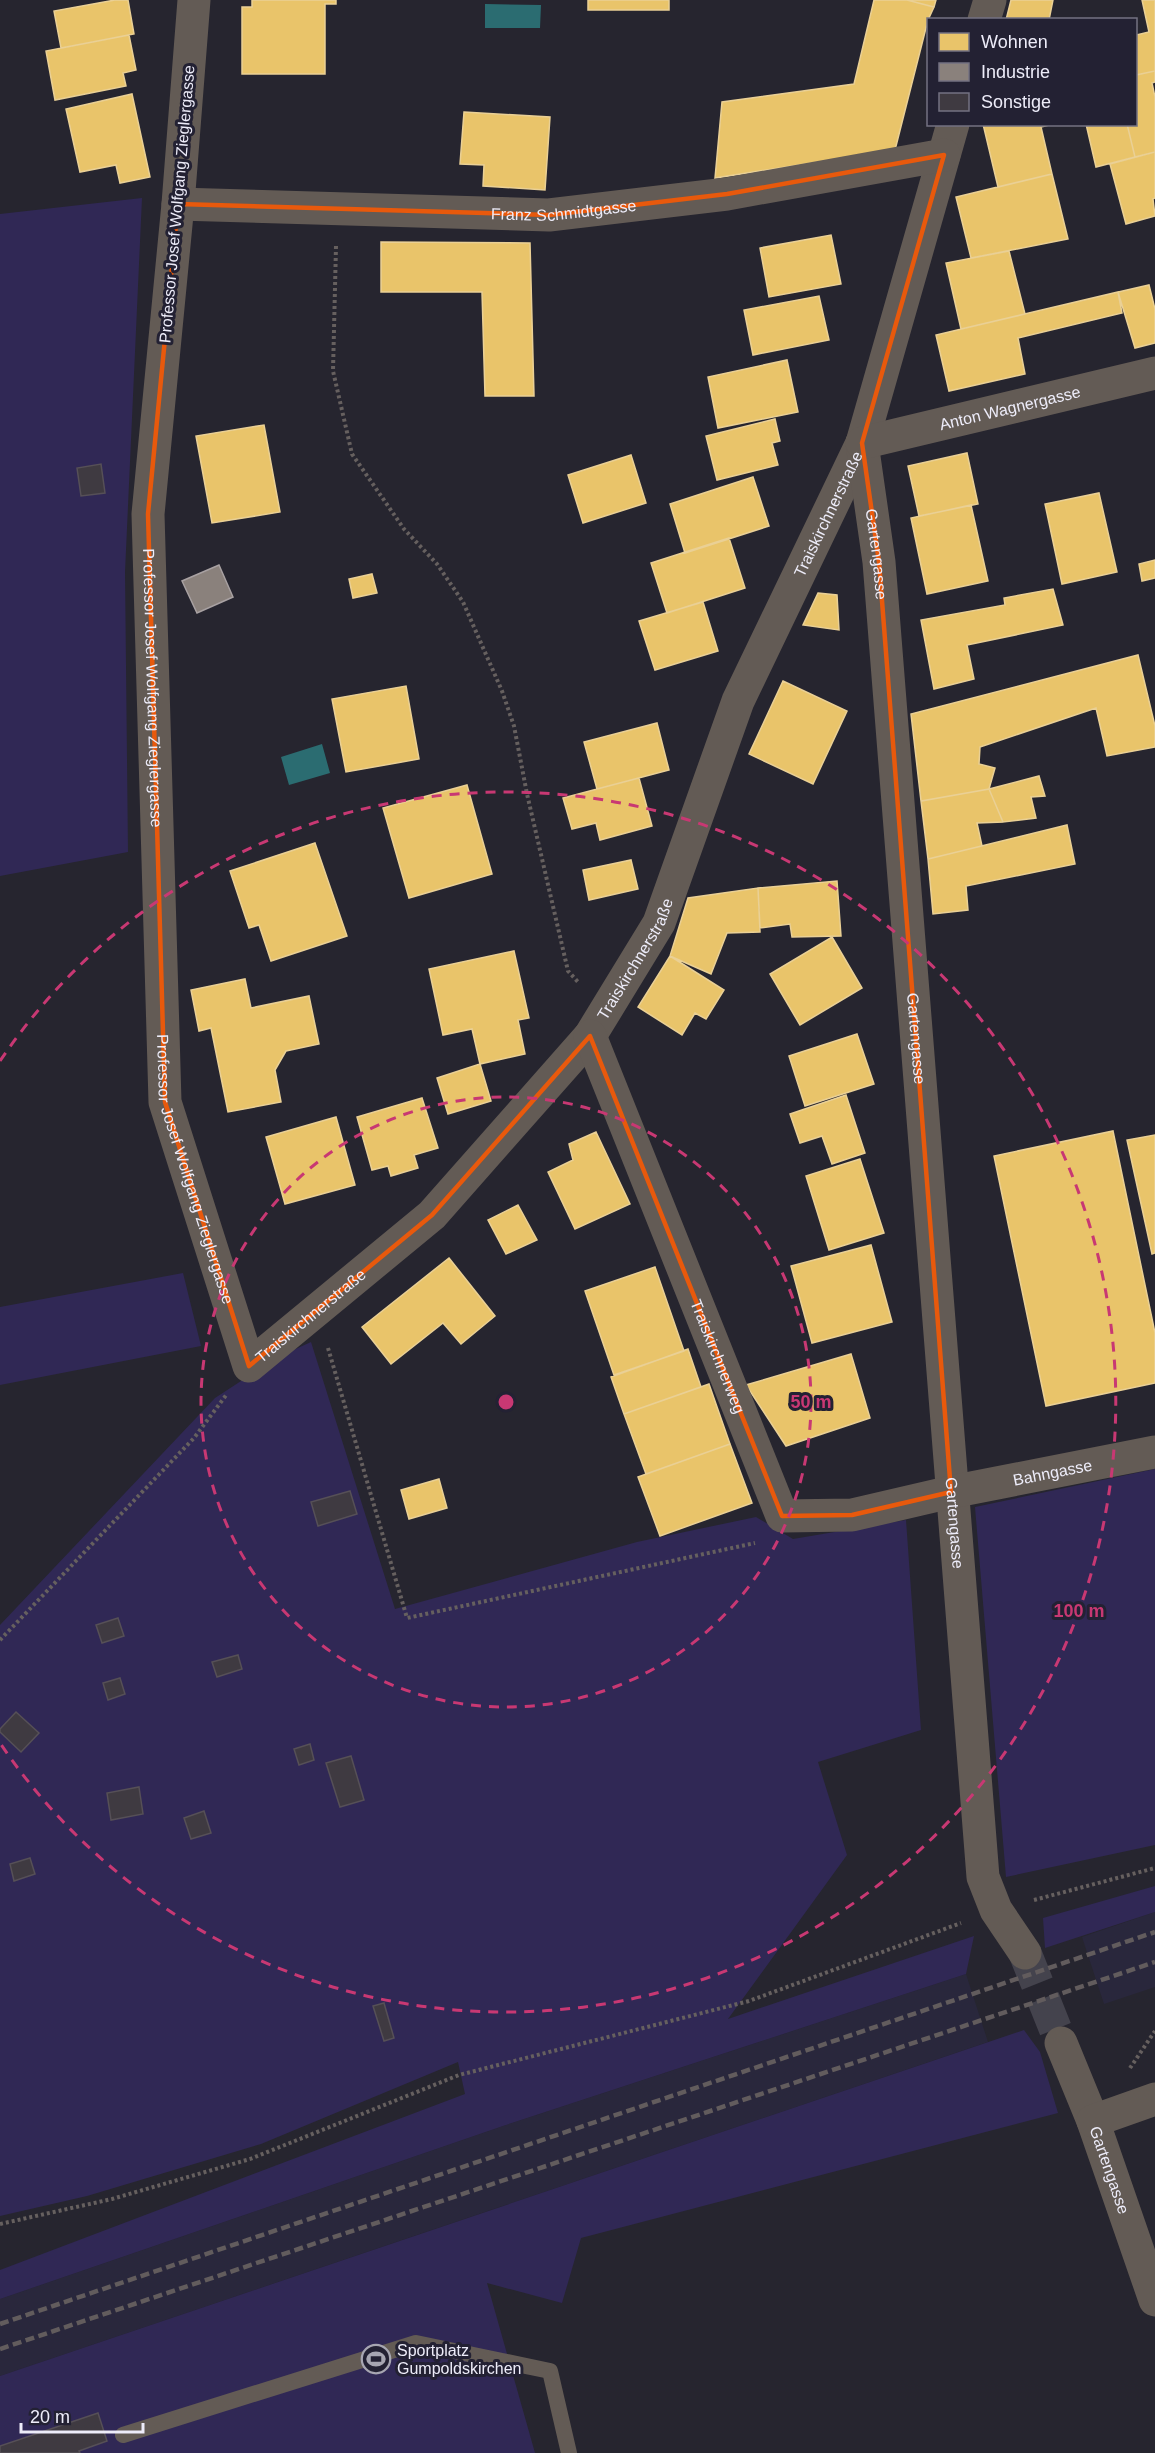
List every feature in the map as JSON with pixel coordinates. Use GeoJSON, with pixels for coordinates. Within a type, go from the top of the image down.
{"type":"FeatureCollection","features":[{"type":"Feature","properties":{"kind":"street","name":"Professor Josef Wolfgang Zieglergasse"},"geometry":{"type":"LineString","coordinates":[[194,0],[178,204],[148,514],[165,1102],[249,1366]]}},
{"type":"Feature","properties":{"kind":"street"},"geometry":{"type":"LineString","coordinates":[[985,18],[990,0]]}},
{"type":"Feature","properties":{"kind":"street","name":"Franz Schmidtgasse"},"geometry":{"type":"LineString","coordinates":[[178,204],[549,215],[727,194],[948,140]]}},
{"type":"Feature","properties":{"kind":"street","name":"Gartengasse"},"geometry":{"type":"LineString","coordinates":[[948,140],[862,443],[879,562],[983,1877],[996,1910],[1025,1953]]}},
{"type":"Feature","properties":{"kind":"street","name":"Anton Wagnergasse"},"geometry":{"type":"LineString","coordinates":[[862,443],[1155,373]]}},
{"type":"Feature","properties":{"kind":"street","name":"Traiskirchnerstraße"},"geometry":{"type":"LineString","coordinates":[[249,1366],[432,1215],[597,1024],[659,923],[738,701],[862,443]]}},
{"type":"Feature","properties":{"kind":"street","name":"Traiskirchnerweg"},"geometry":{"type":"LineString","coordinates":[[597,1024],[782,1516]]}},
{"type":"Feature","properties":{"kind":"street","name":"Bahngasse"},"geometry":{"type":"LineString","coordinates":[[951,1492],[1155,1452]]}},
{"type":"Feature","properties":{"kind":"street"},"geometry":{"type":"LineString","coordinates":[[782,1516],[852,1515],[951,1492]]}},
{"type":"Feature","properties":{"kind":"street","name":"Gartengasse"},"geometry":{"type":"LineString","coordinates":[[1061,2043],[1093,2121],[1155,2300]]}},
{"type":"Feature","properties":{"kind":"street"},"geometry":{"type":"LineString","coordinates":[[1093,2121],[1155,2099]]}},
{"type":"Feature","properties":{"kind":"lane"},"geometry":{"type":"LineString","coordinates":[[123,2435],[416,2343],[550,2371],[569,2453]]}},
{"type":"Feature","properties":{"kind":"path"},"geometry":{"type":"LineString","coordinates":[[337,209],[333,371],[352,454],[404,529],[437,564],[463,602],[502,691],[514,726],[527,794],[568,971],[597,1024]]}},
{"type":"Feature","properties":{"kind":"path"},"geometry":{"type":"LineString","coordinates":[[316,1310],[407,1618],[759,1542],[782,1516]]}},
{"type":"Feature","properties":{"kind":"path"},"geometry":{"type":"LineString","coordinates":[[0,1640],[194,1438],[249,1366]]}},
{"type":"Feature","properties":{"kind":"path"},"geometry":{"type":"LineString","coordinates":[[0,2224],[112,2199],[250,2159],[459,2075],[749,2001],[996,1910],[1155,1868]]}},
{"type":"Feature","properties":{"kind":"highlighted area"},"geometry":{"type":"Polygon","coordinates":[[[944,155],[862,443],[879,562],[951,1492],[852,1515],[782,1516],[590,1036],[432,1215],[249,1366],[165,1102],[148,514],[178,204],[549,215],[727,194],[944,155]]]}},
{"type":"Feature","properties":{"kind":"shaded area"},"geometry":{"type":"Polygon","coordinates":[[[142,198],[125,572],[128,852],[0,876],[0,214],[142,198]]]}},
{"type":"Feature","properties":{"kind":"shaded area"},"geometry":{"type":"Polygon","coordinates":[[[183,1273],[201,1346],[0,1385],[0,1307],[183,1273]]]}},
{"type":"Feature","properties":{"kind":"shaded area"},"geometry":{"type":"Polygon","coordinates":[[[311,1342],[395,1609],[637,1542],[756,1517],[793,1539],[906,1520],[921,1730],[818,1762],[847,1855],[728,2019],[974,1936],[966,1974],[503,2126],[0,2299],[0,2270],[465,2094],[458,2062],[261,2144],[87,2196],[0,2216],[0,1625],[215,1398],[278,1357],[311,1342]]]}},
{"type":"Feature","properties":{"kind":"shaded area"},"geometry":{"type":"Polygon","coordinates":[[[1155,1469],[1155,1845],[1006,1877],[975,1507],[1155,1469]]]}},
{"type":"Feature","properties":{"kind":"shaded area"},"geometry":{"type":"Polygon","coordinates":[[[1155,1886],[1155,1912],[1045,1948],[1043,1918],[1155,1886]]]}},
{"type":"Feature","properties":{"kind":"shaded area"},"geometry":{"type":"Polygon","coordinates":[[[1155,1912],[1155,1987],[1104,2004],[1082,1937],[1155,1912]]]}},
{"type":"Feature","properties":{"kind":"shaded area"},"geometry":{"type":"Polygon","coordinates":[[[966,1974],[988,2042],[0,2376],[0,2299],[503,2126],[966,1974]]]}},
{"type":"Feature","properties":{"kind":"shaded area"},"geometry":{"type":"Polygon","coordinates":[[[1024,2030],[1040,2052],[1058,2113],[581,2238],[562,2303],[487,2283],[535,2453],[0,2453],[0,2376],[1024,2030]]]}},
{"type":"Feature","properties":{"kind":"water"},"geometry":{"type":"Polygon","coordinates":[[[485,4],[541,5],[540,28],[485,28],[485,4]]]}},
{"type":"Feature","properties":{"kind":"water"},"geometry":{"type":"Polygon","coordinates":[[[322,744],[330,773],[289,785],[281,757],[322,744]]]}},
{"type":"Feature","properties":{"kind":"building: Wohnen"},"geometry":{"type":"Polygon","coordinates":[[[115,0],[128,0],[134,34],[61,48],[54,11],[115,0]]]}},
{"type":"Feature","properties":{"kind":"building: Wohnen"},"geometry":{"type":"Polygon","coordinates":[[[252,0],[336,0],[336,4],[325,4],[325,74],[242,74],[242,7],[252,7],[252,0]]]}},
{"type":"Feature","properties":{"kind":"building: Wohnen"},"geometry":{"type":"Polygon","coordinates":[[[588,0],[669,0],[669,10],[588,10],[588,0]]]}},
{"type":"Feature","properties":{"kind":"building: Wohnen"},"geometry":{"type":"Polygon","coordinates":[[[874,0],[907,0],[934,7],[927,18],[895,150],[715,178],[722,102],[854,84],[874,0]]]}},
{"type":"Feature","properties":{"kind":"building: Wohnen"},"geometry":{"type":"Polygon","coordinates":[[[907,0],[936,0],[934,7],[907,0]]]}},
{"type":"Feature","properties":{"kind":"building: Wohnen"},"geometry":{"type":"Polygon","coordinates":[[[1011,0],[1053,0],[1049,18],[1006,18],[1011,0]]]}},
{"type":"Feature","properties":{"kind":"building: Wohnen"},"geometry":{"type":"Polygon","coordinates":[[[1142,0],[1155,0],[1155,71],[1137,75],[1137,35],[1149,32],[1142,0]]]}},
{"type":"Feature","properties":{"kind":"building: Wohnen"},"geometry":{"type":"Polygon","coordinates":[[[129,35],[136,70],[123,73],[126,86],[55,100],[46,51],[129,35]]]}},
{"type":"Feature","properties":{"kind":"building: Wohnen"},"geometry":{"type":"Polygon","coordinates":[[[1155,71],[1155,82],[1152,83],[1155,97],[1155,152],[1135,157],[1127,126],[1137,126],[1137,75],[1155,71]]]}},
{"type":"Feature","properties":{"kind":"building: Wohnen"},"geometry":{"type":"Polygon","coordinates":[[[132,94],[150,177],[120,183],[116,165],[80,172],[66,109],[132,94]]]}},
{"type":"Feature","properties":{"kind":"building: Wohnen"},"geometry":{"type":"Polygon","coordinates":[[[464,112],[550,117],[545,190],[483,186],[484,165],[460,164],[464,112]]]}},
{"type":"Feature","properties":{"kind":"building: Wohnen"},"geometry":{"type":"Polygon","coordinates":[[[983,126],[1045,126],[1041,127],[1052,174],[998,187],[983,126]]]}},
{"type":"Feature","properties":{"kind":"building: Wohnen"},"geometry":{"type":"Polygon","coordinates":[[[1086,126],[1127,126],[1135,157],[1096,167],[1086,126]]]}},
{"type":"Feature","properties":{"kind":"building: Wohnen"},"geometry":{"type":"Polygon","coordinates":[[[1155,152],[1155,198],[1153,199],[1155,216],[1126,224],[1110,164],[1155,152]]]}},
{"type":"Feature","properties":{"kind":"building: Wohnen"},"geometry":{"type":"Polygon","coordinates":[[[1052,174],[1068,239],[971,258],[956,197],[1052,174]]]}},
{"type":"Feature","properties":{"kind":"building: Wohnen"},"geometry":{"type":"Polygon","coordinates":[[[831,235],[841,284],[769,297],[760,248],[831,235]]]}},
{"type":"Feature","properties":{"kind":"building: Wohnen"},"geometry":{"type":"Polygon","coordinates":[[[381,242],[530,243],[534,396],[485,396],[482,292],[381,292],[381,242]]]}},
{"type":"Feature","properties":{"kind":"building: Wohnen"},"geometry":{"type":"Polygon","coordinates":[[[1009,251],[1025,314],[961,329],[946,263],[1009,251]]]}},
{"type":"Feature","properties":{"kind":"building: Wohnen"},"geometry":{"type":"Polygon","coordinates":[[[1149,285],[1155,309],[1155,343],[1135,348],[1118,292],[1149,285]]]}},
{"type":"Feature","properties":{"kind":"building: Wohnen"},"geometry":{"type":"Polygon","coordinates":[[[1118,292],[1122,313],[1018,338],[1025,374],[949,391],[936,335],[1118,292]]]}},
{"type":"Feature","properties":{"kind":"building: Wohnen"},"geometry":{"type":"Polygon","coordinates":[[[819,296],[829,340],[753,355],[744,310],[819,296]]]}},
{"type":"Feature","properties":{"kind":"building: Wohnen"},"geometry":{"type":"Polygon","coordinates":[[[787,360],[798,412],[718,428],[708,377],[787,360]]]}},
{"type":"Feature","properties":{"kind":"building: Wohnen"},"geometry":{"type":"Polygon","coordinates":[[[775,419],[780,441],[772,443],[778,465],[717,480],[706,436],[775,419]]]}},
{"type":"Feature","properties":{"kind":"building: Wohnen"},"geometry":{"type":"Polygon","coordinates":[[[264,425],[280,512],[212,523],[196,436],[264,425]]]}},
{"type":"Feature","properties":{"kind":"building: Wohnen"},"geometry":{"type":"Polygon","coordinates":[[[967,453],[978,504],[919,516],[908,466],[967,453]]]}},
{"type":"Feature","properties":{"kind":"building: Wohnen"},"geometry":{"type":"Polygon","coordinates":[[[631,455],[646,503],[583,523],[568,475],[631,455]]]}},
{"type":"Feature","properties":{"kind":"building: Wohnen"},"geometry":{"type":"Polygon","coordinates":[[[753,477],[769,526],[685,553],[670,504],[753,477]]]}},
{"type":"Feature","properties":{"kind":"building: Wohnen"},"geometry":{"type":"Polygon","coordinates":[[[1099,493],[1117,572],[1062,584],[1045,504],[1099,493]]]}},
{"type":"Feature","properties":{"kind":"building: Wohnen"},"geometry":{"type":"Polygon","coordinates":[[[971,505],[988,581],[927,594],[911,518],[971,505]]]}},
{"type":"Feature","properties":{"kind":"building: Wohnen"},"geometry":{"type":"Polygon","coordinates":[[[729,538],[745,588],[667,613],[651,563],[729,538]]]}},
{"type":"Feature","properties":{"kind":"building: Wohnen"},"geometry":{"type":"Polygon","coordinates":[[[1155,560],[1155,578],[1142,581],[1139,564],[1155,560]]]}},
{"type":"Feature","properties":{"kind":"building: Wohnen"},"geometry":{"type":"Polygon","coordinates":[[[372,574],[377,593],[353,598],[349,579],[372,574]]]}},
{"type":"Feature","properties":{"kind":"building: Wohnen"},"geometry":{"type":"Polygon","coordinates":[[[1053,589],[1063,625],[967,645],[974,679],[934,689],[921,620],[1005,605],[1004,598],[1053,589]]]}},
{"type":"Feature","properties":{"kind":"building: Wohnen"},"geometry":{"type":"Polygon","coordinates":[[[818,593],[837,595],[839,630],[803,625],[818,593]]]}},
{"type":"Feature","properties":{"kind":"building: Wohnen"},"geometry":{"type":"Polygon","coordinates":[[[703,602],[718,651],[655,670],[639,621],[703,602]]]}},
{"type":"Feature","properties":{"kind":"building: Wohnen"},"geometry":{"type":"Polygon","coordinates":[[[1138,655],[1155,726],[1155,747],[1107,756],[1096,708],[980,747],[979,764],[995,768],[989,789],[921,801],[911,714],[1138,655]]]}},
{"type":"Feature","properties":{"kind":"building: Wohnen"},"geometry":{"type":"Polygon","coordinates":[[[783,681],[847,711],[813,784],[749,754],[783,681]]]}},
{"type":"Feature","properties":{"kind":"building: Wohnen"},"geometry":{"type":"Polygon","coordinates":[[[406,686],[419,759],[346,772],[332,699],[406,686]]]}},
{"type":"Feature","properties":{"kind":"building: Wohnen"},"geometry":{"type":"Polygon","coordinates":[[[657,723],[669,770],[597,789],[584,742],[657,723]]]}},
{"type":"Feature","properties":{"kind":"building: Wohnen"},"geometry":{"type":"Polygon","coordinates":[[[1039,776],[1045,796],[1031,797],[1036,818],[1003,822],[989,789],[1039,776]]]}},
{"type":"Feature","properties":{"kind":"building: Wohnen"},"geometry":{"type":"Polygon","coordinates":[[[639,778],[652,826],[600,840],[596,823],[572,829],[563,798],[639,778]]]}},
{"type":"Feature","properties":{"kind":"building: Wohnen"},"geometry":{"type":"Polygon","coordinates":[[[467,785],[492,874],[409,898],[383,808],[467,785]]]}},
{"type":"Feature","properties":{"kind":"building: Wohnen"},"geometry":{"type":"Polygon","coordinates":[[[989,789],[1003,822],[977,823],[982,846],[928,859],[921,801],[989,789]]]}},
{"type":"Feature","properties":{"kind":"building: Wohnen"},"geometry":{"type":"Polygon","coordinates":[[[1067,825],[1075,864],[966,886],[968,910],[933,914],[928,859],[1067,825]]]}},
{"type":"Feature","properties":{"kind":"building: Wohnen"},"geometry":{"type":"Polygon","coordinates":[[[315,843],[347,936],[271,961],[259,925],[249,928],[230,871],[315,843]]]}},
{"type":"Feature","properties":{"kind":"building: Wohnen"},"geometry":{"type":"Polygon","coordinates":[[[631,860],[638,889],[589,900],[583,870],[631,860]]]}},
{"type":"Feature","properties":{"kind":"building: Wohnen"},"geometry":{"type":"Polygon","coordinates":[[[837,881],[841,936],[792,937],[790,924],[760,928],[758,888],[837,881]]]}},
{"type":"Feature","properties":{"kind":"building: Wohnen"},"geometry":{"type":"Polygon","coordinates":[[[758,888],[760,932],[727,933],[711,974],[670,956],[688,898],[758,888]]]}},
{"type":"Feature","properties":{"kind":"building: Wohnen"},"geometry":{"type":"Polygon","coordinates":[[[832,937],[862,988],[800,1025],[770,974],[832,937]]]}},
{"type":"Feature","properties":{"kind":"building: Wohnen"},"geometry":{"type":"Polygon","coordinates":[[[514,951],[529,1018],[518,1020],[525,1054],[480,1064],[472,1029],[443,1035],[429,969],[514,951]]]}},
{"type":"Feature","properties":{"kind":"building: Wohnen"},"geometry":{"type":"Polygon","coordinates":[[[670,956],[724,990],[706,1019],[695,1013],[682,1035],[638,1007],[670,956]]]}},
{"type":"Feature","properties":{"kind":"building: Wohnen"},"geometry":{"type":"Polygon","coordinates":[[[245,979],[251,1008],[309,996],[319,1044],[286,1051],[275,1070],[281,1102],[228,1112],[211,1028],[199,1031],[191,990],[245,979]]]}},
{"type":"Feature","properties":{"kind":"building: Wohnen"},"geometry":{"type":"Polygon","coordinates":[[[857,1034],[874,1084],[805,1106],[789,1056],[857,1034]]]}},
{"type":"Feature","properties":{"kind":"building: Wohnen"},"geometry":{"type":"Polygon","coordinates":[[[480,1064],[491,1101],[448,1114],[437,1078],[480,1064]]]}},
{"type":"Feature","properties":{"kind":"building: Wohnen"},"geometry":{"type":"Polygon","coordinates":[[[846,1095],[865,1153],[832,1164],[822,1136],[800,1143],[790,1114],[846,1095]]]}},
{"type":"Feature","properties":{"kind":"building: Wohnen"},"geometry":{"type":"Polygon","coordinates":[[[422,1098],[438,1148],[414,1155],[418,1168],[391,1176],[388,1166],[372,1170],[357,1117],[422,1098]]]}},
{"type":"Feature","properties":{"kind":"building: Wohnen"},"geometry":{"type":"Polygon","coordinates":[[[336,1117],[355,1185],[285,1204],[266,1137],[336,1117]]]}},
{"type":"Feature","properties":{"kind":"building: Wohnen"},"geometry":{"type":"Polygon","coordinates":[[[1113,1131],[1155,1333],[1155,1383],[1046,1406],[994,1156],[1113,1131]]]}},
{"type":"Feature","properties":{"kind":"building: Wohnen"},"geometry":{"type":"Polygon","coordinates":[[[596,1132],[630,1204],[575,1229],[548,1172],[573,1160],[569,1144],[596,1132]]]}},
{"type":"Feature","properties":{"kind":"building: Wohnen"},"geometry":{"type":"Polygon","coordinates":[[[1155,1135],[1155,1253],[1152,1254],[1127,1140],[1155,1135]]]}},
{"type":"Feature","properties":{"kind":"building: Wohnen"},"geometry":{"type":"Polygon","coordinates":[[[860,1159],[884,1233],[829,1250],[806,1176],[860,1159]]]}},
{"type":"Feature","properties":{"kind":"building: Wohnen"},"geometry":{"type":"Polygon","coordinates":[[[518,1205],[537,1240],[506,1254],[488,1220],[518,1205]]]}},
{"type":"Feature","properties":{"kind":"building: Wohnen"},"geometry":{"type":"Polygon","coordinates":[[[871,1245],[892,1322],[812,1343],[791,1266],[871,1245]]]}},
{"type":"Feature","properties":{"kind":"building: Wohnen"},"geometry":{"type":"Polygon","coordinates":[[[449,1258],[495,1316],[461,1344],[443,1323],[391,1364],[362,1327],[449,1258]]]}},
{"type":"Feature","properties":{"kind":"building: Wohnen"},"geometry":{"type":"Polygon","coordinates":[[[655,1267],[684,1351],[614,1375],[585,1291],[655,1267]]]}},
{"type":"Feature","properties":{"kind":"building: Wohnen"},"geometry":{"type":"Polygon","coordinates":[[[688,1349],[701,1387],[624,1414],[611,1377],[688,1349]]]}},
{"type":"Feature","properties":{"kind":"building: Wohnen"},"geometry":{"type":"Polygon","coordinates":[[[851,1354],[870,1418],[786,1446],[746,1385],[851,1354]]]}},
{"type":"Feature","properties":{"kind":"building: Wohnen"},"geometry":{"type":"Polygon","coordinates":[[[709,1384],[730,1444],[646,1474],[624,1414],[709,1384]]]}},
{"type":"Feature","properties":{"kind":"building: Wohnen"},"geometry":{"type":"Polygon","coordinates":[[[730,1444],[752,1503],[660,1536],[638,1477],[730,1444]]]}},
{"type":"Feature","properties":{"kind":"building: Wohnen"},"geometry":{"type":"Polygon","coordinates":[[[439,1479],[447,1508],[409,1519],[401,1490],[439,1479]]]}},
{"type":"Feature","properties":{"kind":"building: Industrie"},"geometry":{"type":"Polygon","coordinates":[[[219,565],[233,597],[197,613],[182,581],[219,565]]]}},
{"type":"Feature","properties":{"kind":"building: Sonstige"},"geometry":{"type":"Polygon","coordinates":[[[101,464],[105,493],[81,496],[77,468],[101,464]]]}},
{"type":"Feature","properties":{"kind":"building: Sonstige"},"geometry":{"type":"Polygon","coordinates":[[[350,1491],[357,1514],[318,1526],[311,1502],[350,1491]]]}},
{"type":"Feature","properties":{"kind":"building: Sonstige"},"geometry":{"type":"Polygon","coordinates":[[[118,1618],[124,1636],[102,1643],[96,1625],[118,1618]]]}},
{"type":"Feature","properties":{"kind":"building: Sonstige"},"geometry":{"type":"Polygon","coordinates":[[[238,1655],[242,1669],[217,1677],[212,1662],[238,1655]]]}},
{"type":"Feature","properties":{"kind":"building: Sonstige"},"geometry":{"type":"Polygon","coordinates":[[[120,1678],[125,1694],[108,1700],[103,1683],[120,1678]]]}},
{"type":"Feature","properties":{"kind":"building: Sonstige"},"geometry":{"type":"Polygon","coordinates":[[[16,1712],[39,1733],[21,1752],[0,1732],[0,1729],[16,1712]]]}},
{"type":"Feature","properties":{"kind":"building: Sonstige"},"geometry":{"type":"Polygon","coordinates":[[[310,1744],[314,1760],[299,1765],[294,1749],[310,1744]]]}},
{"type":"Feature","properties":{"kind":"building: Sonstige"},"geometry":{"type":"Polygon","coordinates":[[[351,1756],[364,1800],[340,1807],[326,1763],[351,1756]]]}},
{"type":"Feature","properties":{"kind":"building: Sonstige"},"geometry":{"type":"Polygon","coordinates":[[[139,1787],[143,1814],[111,1820],[107,1793],[139,1787]]]}},
{"type":"Feature","properties":{"kind":"building: Sonstige"},"geometry":{"type":"Polygon","coordinates":[[[204,1811],[211,1833],[191,1839],[184,1818],[204,1811]]]}},
{"type":"Feature","properties":{"kind":"building: Sonstige"},"geometry":{"type":"Polygon","coordinates":[[[30,1858],[35,1874],[14,1881],[10,1864],[30,1858]]]}},
{"type":"Feature","properties":{"kind":"building: Sonstige"},"geometry":{"type":"Polygon","coordinates":[[[384,2003],[394,2038],[384,2041],[373,2006],[384,2003]]]}},
{"type":"Feature","properties":{"kind":"building: Sonstige"},"geometry":{"type":"Polygon","coordinates":[[[98,2413],[107,2441],[79,2451],[80,2453],[0,2453],[0,2446],[98,2413]]]}},
{"type":"Feature","properties":{"kind":"tunnel"},"geometry":{"type":"LineString","coordinates":[[1025,1953],[1061,2043]]}},
{"type":"Feature","properties":{"kind":"railway"},"geometry":{"type":"LineString","coordinates":[[0,2324],[1155,1932]]}},
{"type":"Feature","properties":{"kind":"railway"},"geometry":{"type":"LineString","coordinates":[[0,2349],[1155,1962]]}},
{"type":"Feature","properties":{"kind":"place","name":"Sportplatz Gumpoldskirchen"},"geometry":{"type":"Point","coordinates":[376,2359]}}]}
